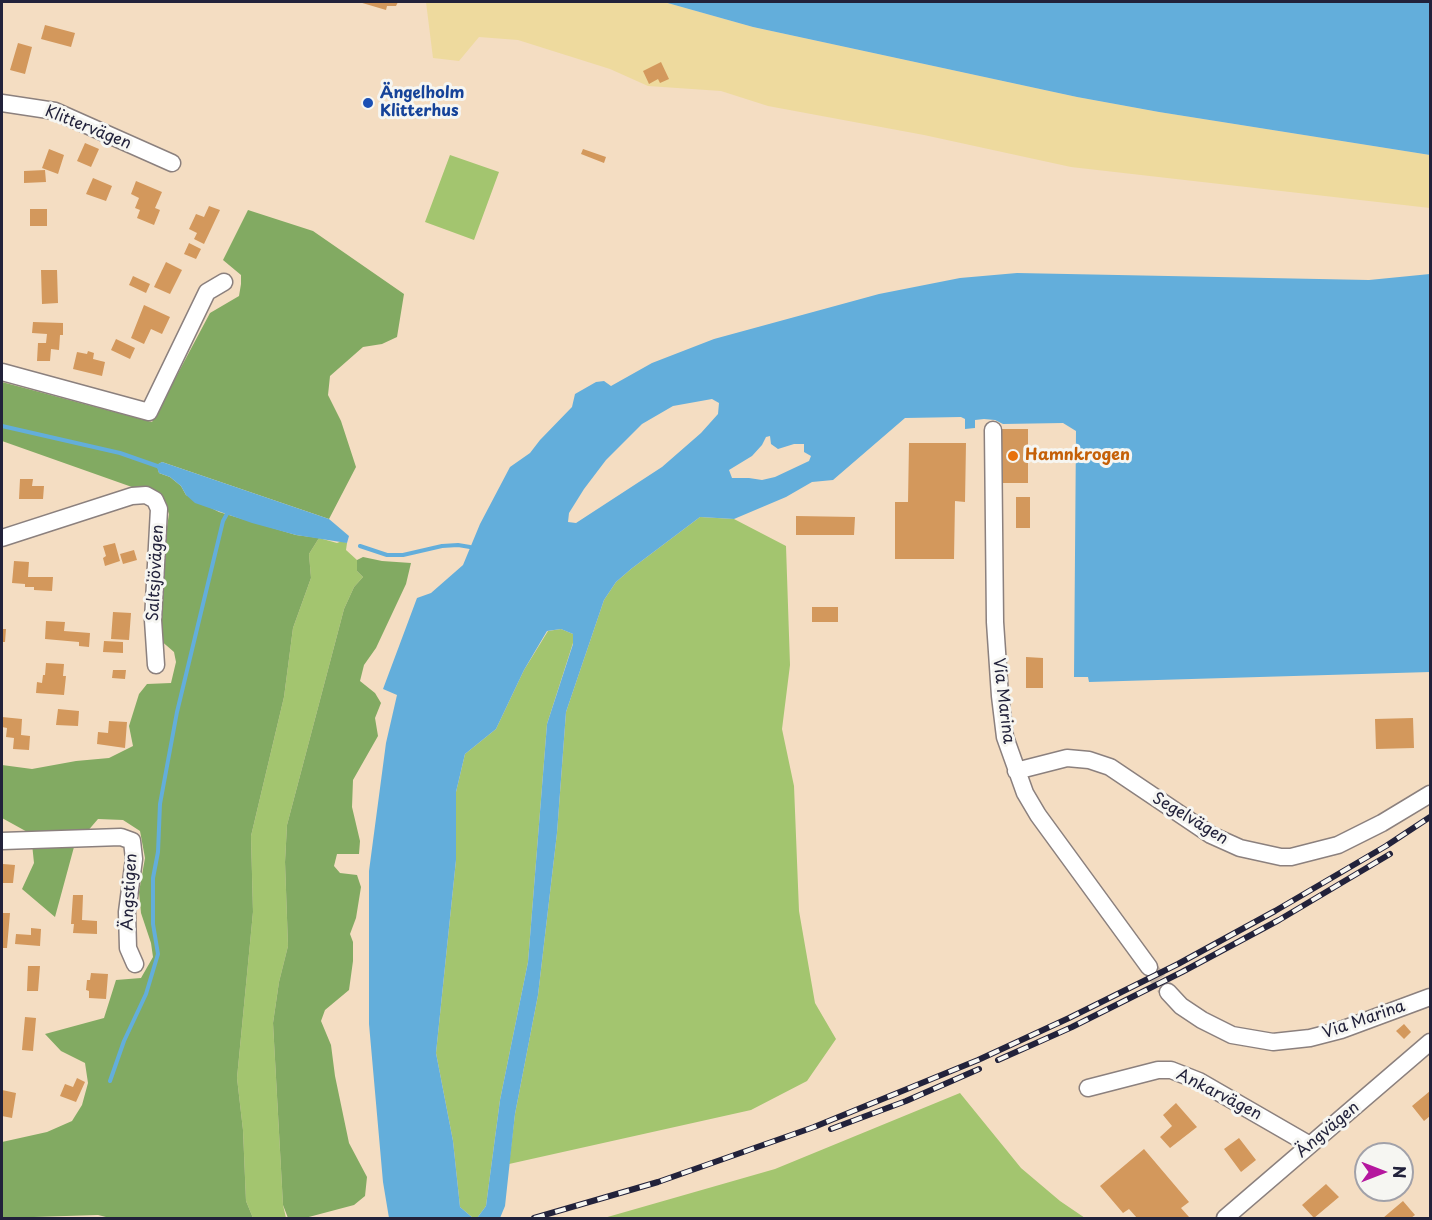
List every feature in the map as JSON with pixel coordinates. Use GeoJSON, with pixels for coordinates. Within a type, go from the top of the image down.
{"type":"FeatureCollection","features":[{"type":"Feature","properties":{"kind":"street","name":"Klittervägen"},"geometry":{"type":"LineString","coordinates":[[2,103],[55,111],[172,163]]}},
{"type":"Feature","properties":{"kind":"street"},"geometry":{"type":"LineString","coordinates":[[2,372],[149,412],[207,292],[224,282]]}},
{"type":"Feature","properties":{"kind":"street","name":"Via Marina"},"geometry":{"type":"LineString","coordinates":[[993,430],[995,622],[1005,737],[1025,794],[1038,815],[1149,967]]}},
{"type":"Feature","properties":{"kind":"street","name":"Saltsjövägen"},"geometry":{"type":"LineString","coordinates":[[2,538],[132,496],[146,495],[155,500],[159,509],[153,620],[156,665]]}},
{"type":"Feature","properties":{"kind":"street","name":"Segelvägen"},"geometry":{"type":"LineString","coordinates":[[1016,771],[1067,758],[1089,760],[1110,767],[1211,835],[1240,848],[1291,857],[1338,845],[1382,823],[1431,794]]}},
{"type":"Feature","properties":{"kind":"street","name":"Ängstigen"},"geometry":{"type":"LineString","coordinates":[[2,841],[121,837],[132,841],[134,859],[128,912],[128,948],[135,964]]}},
{"type":"Feature","properties":{"kind":"street","name":"Via Marina"},"geometry":{"type":"LineString","coordinates":[[1168,992],[1181,1006],[1232,1035],[1273,1042],[1310,1038],[1341,1030],[1431,998]]}},
{"type":"Feature","properties":{"kind":"street","name":"Ängvägen"},"geometry":{"type":"LineString","coordinates":[[1225,1218],[1431,1042]]}},
{"type":"Feature","properties":{"kind":"street","name":"Ankarvägen"},"geometry":{"type":"LineString","coordinates":[[1088,1088],[1158,1070],[1171,1070],[1199,1081],[1310,1145]]}},
{"type":"Feature","properties":{"kind":"green space"},"geometry":{"type":"Polygon","coordinates":[[[450,155],[499,172],[474,240],[425,222],[450,155]]]}},
{"type":"Feature","properties":{"kind":"green space"},"geometry":{"type":"Polygon","coordinates":[[[248,210],[313,231],[404,294],[397,337],[382,344],[363,347],[330,376],[328,395],[341,421],[356,467],[329,519],[162,462],[157,465],[159,473],[170,477],[181,486],[186,495],[219,512],[296,535],[319,538],[309,554],[311,578],[293,628],[284,697],[251,836],[253,912],[237,1078],[243,1130],[246,1201],[253,1218],[110,1218],[98,1215],[2,1218],[2,1142],[47,1132],[72,1121],[82,1105],[88,1083],[85,1063],[61,1051],[45,1034],[104,1018],[116,980],[141,978],[153,957],[141,913],[139,892],[145,858],[140,831],[123,820],[98,819],[74,847],[55,917],[22,889],[34,863],[31,834],[2,818],[2,765],[32,769],[109,758],[133,746],[129,726],[139,694],[147,684],[171,683],[176,662],[174,652],[159,639],[158,583],[169,514],[163,498],[2,441],[2,382],[152,422],[210,313],[239,296],[241,275],[223,260],[248,210]]]}},
{"type":"Feature","properties":{"kind":"green space"},"geometry":{"type":"Polygon","coordinates":[[[700,517],[734,519],[786,546],[790,665],[782,729],[794,786],[799,911],[815,1003],[836,1039],[807,1081],[751,1110],[509,1164],[515,1114],[538,995],[557,833],[566,712],[604,600],[616,582],[700,517]]]}},
{"type":"Feature","properties":{"kind":"green space"},"geometry":{"type":"Polygon","coordinates":[[[319,538],[347,543],[346,550],[357,560],[357,571],[363,577],[354,587],[344,609],[287,825],[285,862],[288,946],[279,982],[273,1023],[283,1205],[286,1218],[253,1218],[246,1201],[243,1130],[237,1078],[253,912],[251,836],[284,697],[293,628],[311,578],[309,554],[319,538]]]}},
{"type":"Feature","properties":{"kind":"green space"},"geometry":{"type":"Polygon","coordinates":[[[363,557],[411,563],[406,584],[376,648],[364,665],[360,681],[375,693],[381,703],[375,718],[378,736],[353,780],[352,807],[360,841],[359,854],[337,854],[334,866],[340,873],[357,875],[361,887],[356,918],[350,934],[353,942],[353,961],[349,990],[325,1010],[321,1021],[331,1045],[349,1143],[367,1177],[365,1196],[354,1205],[305,1218],[288,1218],[283,1205],[273,1023],[279,982],[288,946],[285,862],[287,825],[344,609],[354,587],[363,577],[357,571],[357,560],[363,557]]]}},
{"type":"Feature","properties":{"kind":"green space"},"geometry":{"type":"Polygon","coordinates":[[[561,629],[573,634],[573,643],[547,724],[528,962],[500,1100],[486,1206],[477,1218],[473,1218],[460,1207],[453,1141],[436,1053],[456,860],[456,792],[465,754],[496,729],[524,670],[548,631],[561,629]]]}},
{"type":"Feature","properties":{"kind":"green space"},"geometry":{"type":"Polygon","coordinates":[[[960,1093],[1021,1168],[1060,1201],[1085,1218],[604,1218],[775,1169],[960,1093]]]}},
{"type":"Feature","properties":{"kind":"sand"},"geometry":{"type":"Polygon","coordinates":[[[426,2],[664,2],[753,27],[1077,97],[1430,155],[1430,208],[1071,167],[924,135],[768,106],[721,91],[648,86],[610,69],[518,40],[479,37],[459,61],[433,58],[426,2]]]}},
{"type":"Feature","properties":{"kind":"water"},"geometry":{"type":"Polygon","coordinates":[[[664,2],[1430,2],[1430,155],[1077,97],[753,27],[664,2]]]}},
{"type":"Feature","properties":{"kind":"water"},"geometry":{"type":"Polygon","coordinates":[[[1017,273],[1369,280],[1430,274],[1430,672],[1089,682],[1088,677],[1074,677],[1076,431],[1063,423],[1003,424],[995,420],[984,419],[975,420],[975,428],[965,429],[965,419],[961,417],[905,418],[833,480],[812,482],[786,497],[734,519],[700,517],[616,582],[604,600],[566,712],[557,833],[538,995],[515,1114],[505,1206],[500,1218],[477,1218],[486,1206],[500,1100],[528,962],[547,724],[573,644],[573,634],[561,629],[547,631],[524,670],[496,729],[465,754],[456,792],[456,860],[436,1053],[453,1141],[460,1207],[473,1218],[389,1218],[383,1182],[369,1024],[369,871],[386,743],[397,695],[383,689],[417,598],[431,593],[463,565],[480,524],[510,467],[530,453],[572,407],[575,394],[596,382],[604,381],[611,386],[652,363],[714,339],[879,294],[960,278],[1017,273]],[[712,399],[673,406],[642,424],[606,460],[584,489],[569,513],[568,522],[576,523],[662,467],[701,433],[718,414],[719,403],[712,399]],[[770,436],[766,437],[752,456],[729,470],[732,478],[762,480],[775,477],[809,461],[811,456],[804,452],[804,444],[794,444],[778,449],[771,444],[770,436]]]}},
{"type":"Feature","properties":{"kind":"water"},"geometry":{"type":"Polygon","coordinates":[[[162,462],[329,519],[349,536],[347,543],[296,535],[252,523],[195,503],[186,495],[181,486],[170,477],[159,473],[156,465],[162,462]]]}},
{"type":"Feature","properties":{"kind":"building"},"geometry":{"type":"Polygon","coordinates":[[[359,2],[398,2],[396,6],[387,6],[386,10],[359,2]]]}},
{"type":"Feature","properties":{"kind":"building"},"geometry":{"type":"Polygon","coordinates":[[[45,25],[75,33],[71,47],[41,39],[45,25]]]}},
{"type":"Feature","properties":{"kind":"building"},"geometry":{"type":"Polygon","coordinates":[[[18,43],[32,47],[25,74],[10,70],[18,43]]]}},
{"type":"Feature","properties":{"kind":"building"},"geometry":{"type":"Polygon","coordinates":[[[661,62],[669,79],[660,83],[658,79],[649,84],[643,71],[661,62]]]}},
{"type":"Feature","properties":{"kind":"building"},"geometry":{"type":"Polygon","coordinates":[[[85,143],[99,149],[91,167],[77,161],[85,143]]]}},
{"type":"Feature","properties":{"kind":"building"},"geometry":{"type":"Polygon","coordinates":[[[49,149],[64,155],[58,174],[42,168],[49,149]]]}},
{"type":"Feature","properties":{"kind":"building"},"geometry":{"type":"Polygon","coordinates":[[[583,149],[606,157],[604,163],[581,154],[583,149]]]}},
{"type":"Feature","properties":{"kind":"building"},"geometry":{"type":"Polygon","coordinates":[[[45,170],[46,182],[24,183],[24,171],[45,170]]]}},
{"type":"Feature","properties":{"kind":"building"},"geometry":{"type":"Polygon","coordinates":[[[93,178],[112,186],[106,201],[86,194],[93,178]]]}},
{"type":"Feature","properties":{"kind":"building"},"geometry":{"type":"Polygon","coordinates":[[[136,181],[162,192],[155,208],[160,210],[154,225],[137,218],[140,210],[135,208],[139,198],[131,194],[136,181]]]}},
{"type":"Feature","properties":{"kind":"building"},"geometry":{"type":"Polygon","coordinates":[[[209,206],[220,210],[204,244],[194,239],[197,233],[189,229],[196,214],[204,217],[209,206]]]}},
{"type":"Feature","properties":{"kind":"building"},"geometry":{"type":"Polygon","coordinates":[[[30,209],[47,209],[47,226],[30,226],[30,209]]]}},
{"type":"Feature","properties":{"kind":"building"},"geometry":{"type":"Polygon","coordinates":[[[189,243],[201,249],[196,259],[184,254],[189,243]]]}},
{"type":"Feature","properties":{"kind":"building"},"geometry":{"type":"Polygon","coordinates":[[[166,262],[182,270],[170,294],[154,287],[166,262]]]}},
{"type":"Feature","properties":{"kind":"building"},"geometry":{"type":"Polygon","coordinates":[[[41,270],[57,270],[58,303],[42,304],[41,270]]]}},
{"type":"Feature","properties":{"kind":"building"},"geometry":{"type":"Polygon","coordinates":[[[133,276],[150,284],[146,293],[129,285],[133,276]]]}},
{"type":"Feature","properties":{"kind":"building"},"geometry":{"type":"Polygon","coordinates":[[[144,305],[170,317],[162,334],[151,329],[144,344],[131,338],[144,305]]]}},
{"type":"Feature","properties":{"kind":"building"},"geometry":{"type":"Polygon","coordinates":[[[33,322],[63,323],[59,350],[51,349],[50,361],[37,361],[38,343],[46,343],[47,334],[32,333],[33,322]]]}},
{"type":"Feature","properties":{"kind":"building"},"geometry":{"type":"Polygon","coordinates":[[[116,339],[135,348],[130,359],[111,350],[116,339]]]}},
{"type":"Feature","properties":{"kind":"building"},"geometry":{"type":"Polygon","coordinates":[[[88,351],[94,353],[93,359],[105,362],[102,376],[73,369],[77,352],[87,354],[88,351]]]}},
{"type":"Feature","properties":{"kind":"building","name":"Hamnkrogen"},"geometry":{"type":"Polygon","coordinates":[[[997,429],[1028,429],[1028,483],[997,483],[997,429]]]}},
{"type":"Feature","properties":{"kind":"building"},"geometry":{"type":"Polygon","coordinates":[[[909,443],[966,443],[965,502],[955,501],[954,559],[895,559],[895,502],[908,502],[909,443]]]}},
{"type":"Feature","properties":{"kind":"building"},"geometry":{"type":"Polygon","coordinates":[[[20,479],[33,479],[32,486],[44,486],[43,499],[19,499],[20,479]]]}},
{"type":"Feature","properties":{"kind":"building"},"geometry":{"type":"Polygon","coordinates":[[[1016,497],[1030,497],[1030,528],[1016,528],[1016,497]]]}},
{"type":"Feature","properties":{"kind":"building"},"geometry":{"type":"Polygon","coordinates":[[[796,516],[855,517],[854,535],[796,535],[796,516]]]}},
{"type":"Feature","properties":{"kind":"building"},"geometry":{"type":"Polygon","coordinates":[[[115,543],[120,561],[105,566],[103,558],[106,556],[103,546],[115,543]]]}},
{"type":"Feature","properties":{"kind":"building"},"geometry":{"type":"Polygon","coordinates":[[[134,550],[137,560],[123,564],[120,554],[134,550]]]}},
{"type":"Feature","properties":{"kind":"building"},"geometry":{"type":"Polygon","coordinates":[[[14,561],[29,562],[28,577],[53,577],[52,591],[34,590],[34,587],[25,587],[25,584],[12,583],[14,561]]]}},
{"type":"Feature","properties":{"kind":"building"},"geometry":{"type":"Polygon","coordinates":[[[812,607],[838,607],[838,622],[812,622],[812,607]]]}},
{"type":"Feature","properties":{"kind":"building"},"geometry":{"type":"Polygon","coordinates":[[[113,612],[131,613],[129,640],[111,639],[113,612]]]}},
{"type":"Feature","properties":{"kind":"building"},"geometry":{"type":"Polygon","coordinates":[[[46,621],[65,622],[64,631],[90,633],[89,647],[79,646],[79,642],[45,639],[46,621]]]}},
{"type":"Feature","properties":{"kind":"building"},"geometry":{"type":"Polygon","coordinates":[[[2,629],[6,629],[5,642],[2,642],[2,629]]]}},
{"type":"Feature","properties":{"kind":"building"},"geometry":{"type":"Polygon","coordinates":[[[104,641],[123,642],[123,653],[103,652],[104,641]]]}},
{"type":"Feature","properties":{"kind":"building"},"geometry":{"type":"Polygon","coordinates":[[[1026,657],[1043,658],[1043,688],[1026,688],[1026,657]]]}},
{"type":"Feature","properties":{"kind":"building"},"geometry":{"type":"Polygon","coordinates":[[[46,663],[64,664],[63,676],[66,676],[64,695],[36,693],[37,682],[42,683],[43,675],[45,675],[46,663]]]}},
{"type":"Feature","properties":{"kind":"building"},"geometry":{"type":"Polygon","coordinates":[[[113,670],[126,670],[125,679],[112,678],[113,670]]]}},
{"type":"Feature","properties":{"kind":"building"},"geometry":{"type":"Polygon","coordinates":[[[58,709],[79,711],[78,726],[56,725],[58,709]]]}},
{"type":"Feature","properties":{"kind":"building"},"geometry":{"type":"Polygon","coordinates":[[[2,717],[22,719],[21,735],[30,736],[29,750],[13,749],[14,738],[6,737],[7,728],[2,727],[2,717]]]}},
{"type":"Feature","properties":{"kind":"building"},"geometry":{"type":"Polygon","coordinates":[[[1413,718],[1414,748],[1376,749],[1375,719],[1413,718]]]}},
{"type":"Feature","properties":{"kind":"building"},"geometry":{"type":"Polygon","coordinates":[[[109,721],[127,722],[125,748],[97,744],[98,732],[108,733],[109,721]]]}},
{"type":"Feature","properties":{"kind":"building"},"geometry":{"type":"Polygon","coordinates":[[[3,864],[15,865],[13,883],[2,883],[3,864]]]}},
{"type":"Feature","properties":{"kind":"building"},"geometry":{"type":"Polygon","coordinates":[[[73,895],[83,895],[82,920],[97,921],[97,934],[73,933],[74,924],[71,924],[73,895]]]}},
{"type":"Feature","properties":{"kind":"building"},"geometry":{"type":"Polygon","coordinates":[[[2,913],[10,913],[7,948],[2,948],[2,913]]]}},
{"type":"Feature","properties":{"kind":"building"},"geometry":{"type":"Polygon","coordinates":[[[31,928],[41,929],[40,946],[15,944],[16,934],[31,935],[31,928]]]}},
{"type":"Feature","properties":{"kind":"building"},"geometry":{"type":"Polygon","coordinates":[[[28,966],[40,966],[38,991],[27,991],[28,966]]]}},
{"type":"Feature","properties":{"kind":"building"},"geometry":{"type":"Polygon","coordinates":[[[91,973],[108,974],[106,999],[89,998],[89,991],[86,990],[87,980],[90,980],[91,973]]]}},
{"type":"Feature","properties":{"kind":"building"},"geometry":{"type":"Polygon","coordinates":[[[25,1017],[36,1018],[33,1051],[22,1050],[25,1017]]]}},
{"type":"Feature","properties":{"kind":"building"},"geometry":{"type":"Polygon","coordinates":[[[1404,1024],[1411,1032],[1404,1039],[1396,1031],[1404,1024]]]}},
{"type":"Feature","properties":{"kind":"building"},"geometry":{"type":"Polygon","coordinates":[[[77,1078],[85,1082],[76,1102],[60,1096],[65,1084],[73,1087],[77,1078]]]}},
{"type":"Feature","properties":{"kind":"building"},"geometry":{"type":"Polygon","coordinates":[[[2,1090],[16,1093],[12,1118],[2,1116],[2,1090]]]}},
{"type":"Feature","properties":{"kind":"building"},"geometry":{"type":"Polygon","coordinates":[[[1430,1091],[1430,1116],[1424,1121],[1412,1106],[1430,1091]]]}},
{"type":"Feature","properties":{"kind":"building"},"geometry":{"type":"Polygon","coordinates":[[[1176,1103],[1197,1127],[1170,1148],[1160,1137],[1172,1126],[1163,1115],[1176,1103]]]}},
{"type":"Feature","properties":{"kind":"building"},"geometry":{"type":"Polygon","coordinates":[[[1239,1138],[1256,1160],[1241,1172],[1224,1149],[1239,1138]]]}},
{"type":"Feature","properties":{"kind":"building"},"geometry":{"type":"Polygon","coordinates":[[[1144,1149],[1189,1202],[1181,1208],[1189,1217],[1137,1218],[1129,1209],[1123,1213],[1100,1186],[1144,1149]]]}},
{"type":"Feature","properties":{"kind":"building"},"geometry":{"type":"Polygon","coordinates":[[[1326,1184],[1339,1197],[1314,1218],[1302,1205],[1326,1184]]]}},
{"type":"Feature","properties":{"kind":"building"},"geometry":{"type":"Polygon","coordinates":[[[1402,1202],[1415,1215],[1411,1218],[1383,1218],[1402,1202]]]}},
{"type":"Feature","properties":{"kind":"waterway"},"geometry":{"type":"LineString","coordinates":[[2,426],[120,453],[160,467]]}},
{"type":"Feature","properties":{"kind":"waterway"},"geometry":{"type":"LineString","coordinates":[[110,1081],[124,1041],[146,994],[158,954],[153,924],[153,878],[158,852],[160,804],[177,712],[223,521],[228,512]]}},
{"type":"Feature","properties":{"kind":"waterway"},"geometry":{"type":"LineString","coordinates":[[360,546],[387,555],[403,555],[442,546],[470,547]]}},
{"type":"Feature","properties":{"kind":"tunnel"},"geometry":{"type":"LineString","coordinates":[[1149,967],[1168,992]]}},
{"type":"Feature","properties":{"kind":"railway"},"geometry":{"type":"LineString","coordinates":[[534,1218],[658,1182],[814,1127],[978,1060],[1178,964],[1275,911],[1386,846],[1430,817]]}},
{"type":"Feature","properties":{"kind":"railway"},"geometry":{"type":"LineString","coordinates":[[998,1060],[1072,1027],[1182,972],[1279,920],[1390,854]]}},
{"type":"Feature","properties":{"kind":"railway"},"geometry":{"type":"LineString","coordinates":[[831,1129],[906,1101],[979,1069]]}},
{"type":"Feature","properties":{"kind":"place","name":"Ängelholm Klitterhus"},"geometry":{"type":"Point","coordinates":[368,103]}},
{"type":"Feature","properties":{"kind":"place","name":"Hamnkrogen"},"geometry":{"type":"Point","coordinates":[1013,456]}}]}
